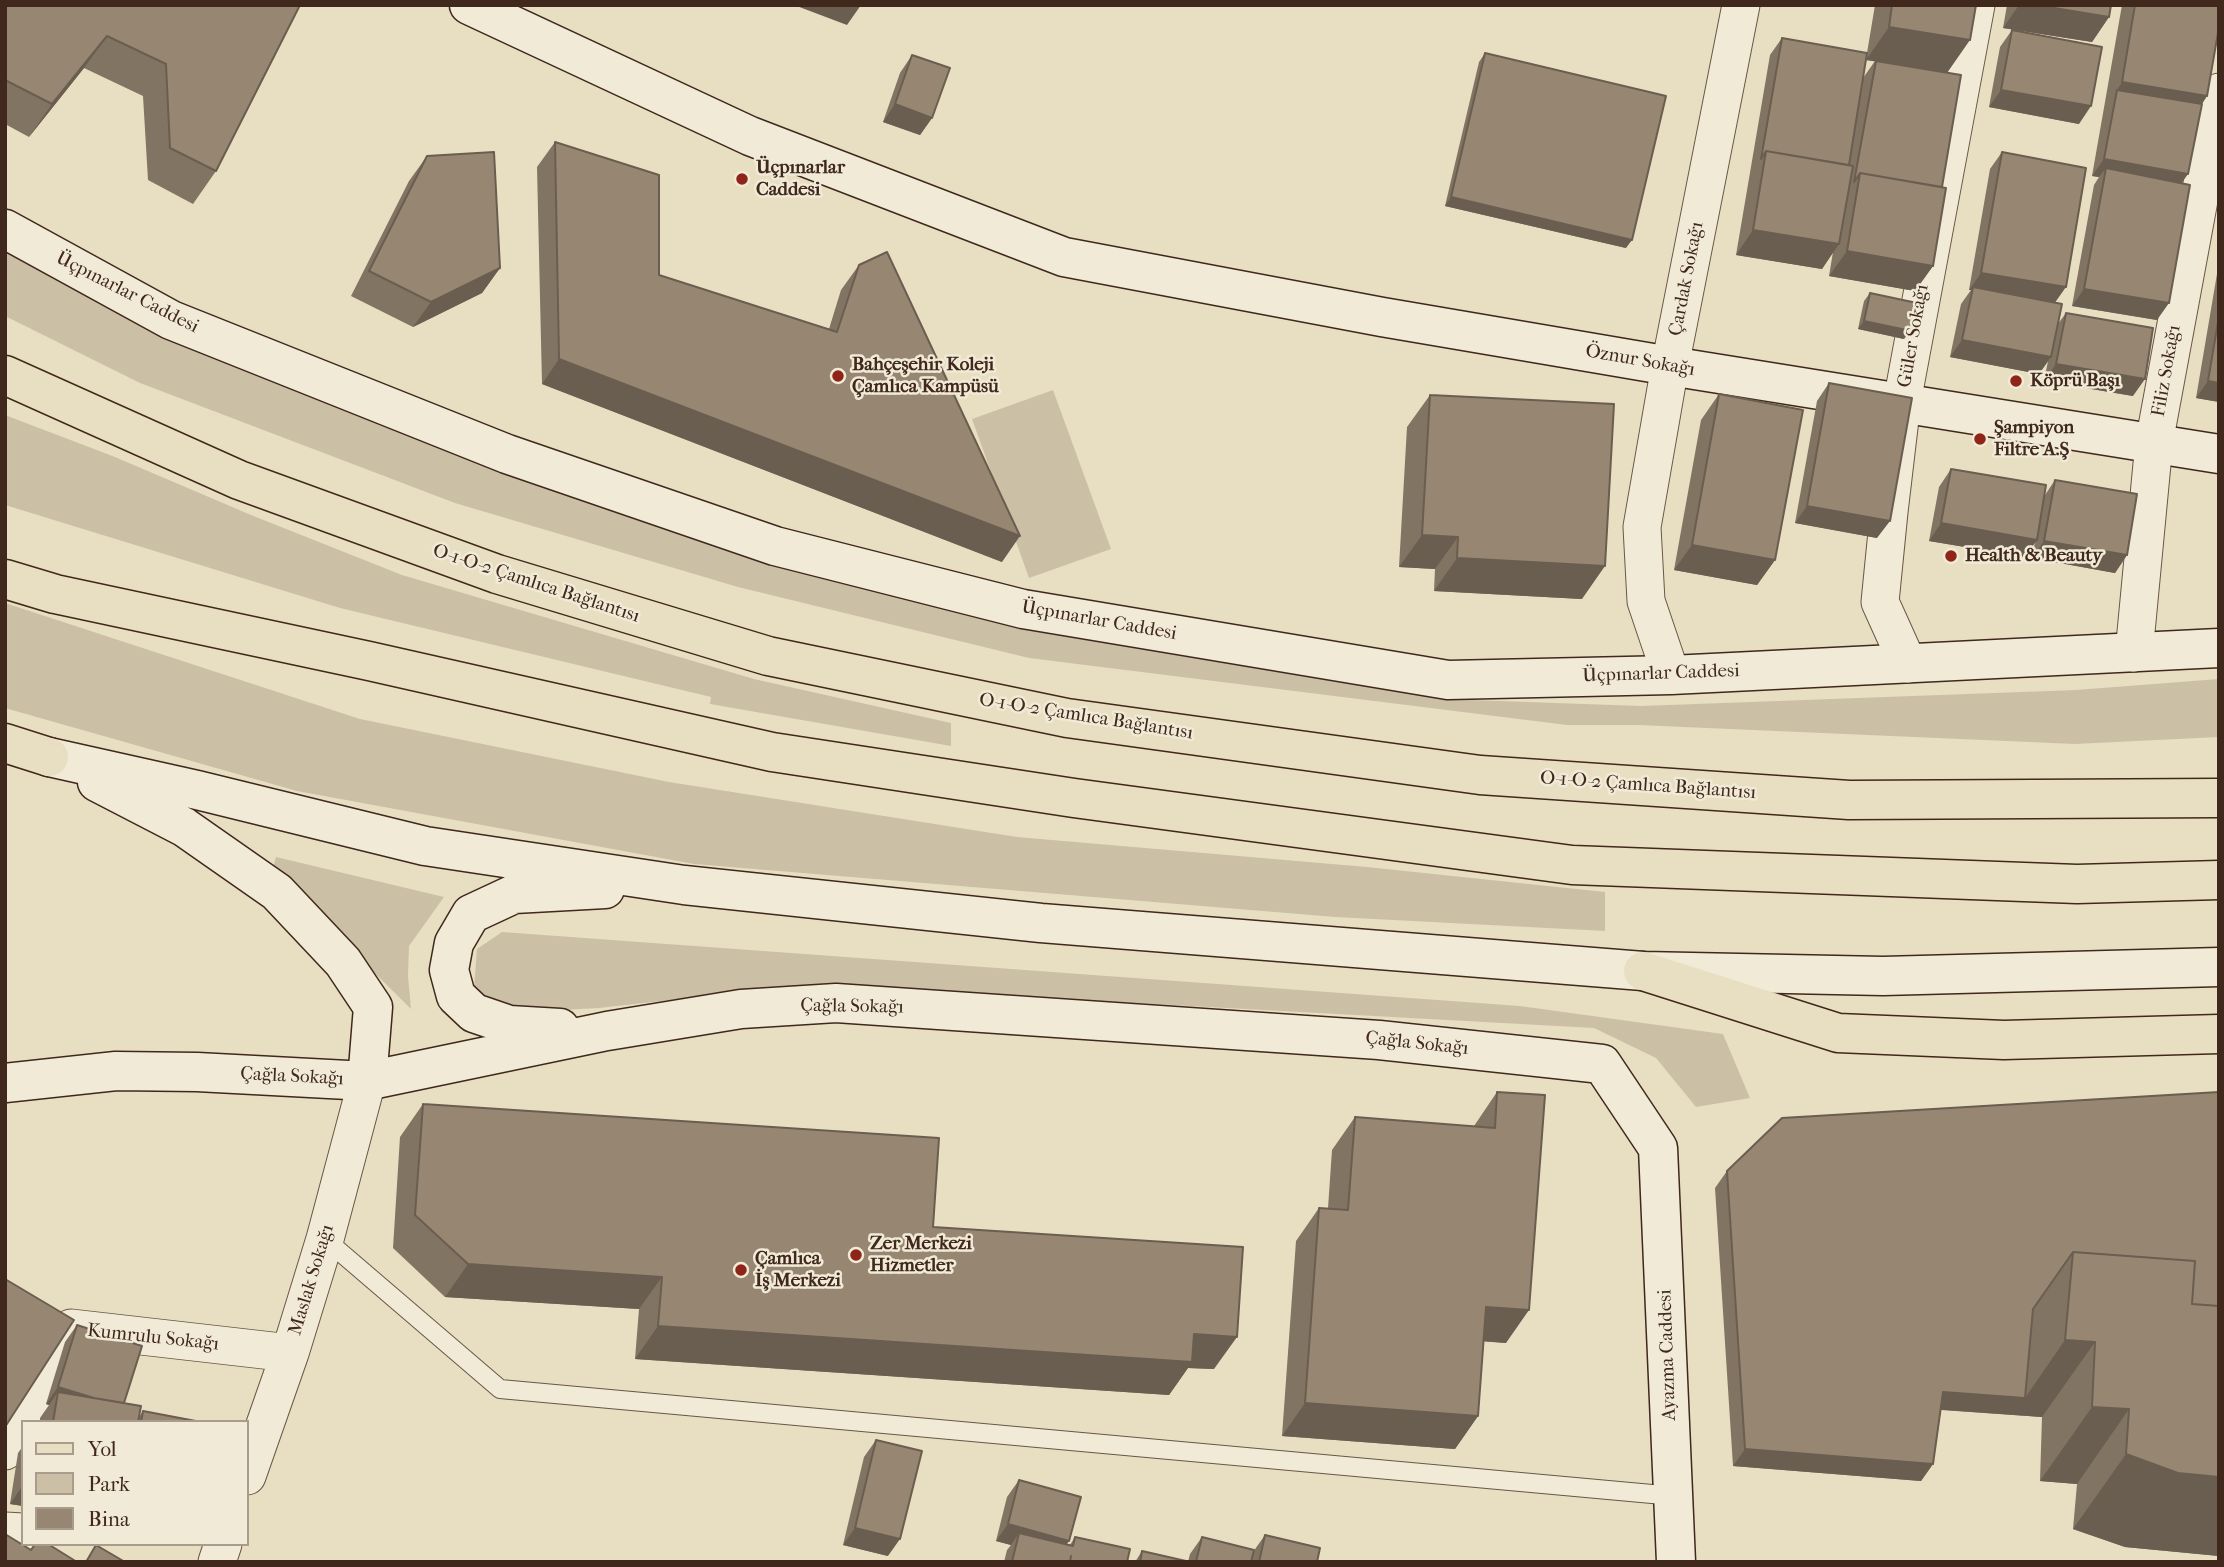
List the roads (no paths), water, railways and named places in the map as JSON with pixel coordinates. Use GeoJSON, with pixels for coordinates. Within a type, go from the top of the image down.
{"type":"FeatureCollection","features":[{"type":"Feature","properties":{"kind":"main road","name":"Öznur Sokağı"},"geometry":{"type":"LineString","coordinates":[[469,5],[750,136],[1064,257],[1382,317],[2219,454]]}},
{"type":"Feature","properties":{"kind":"main road","name":"Üçpınarlar Caddesi"},"geometry":{"type":"LineString","coordinates":[[5,229],[171,320],[507,454],[775,546],[1023,609],[1448,680],[1671,675],[2219,648]]}},
{"type":"Feature","properties":{"kind":"main road","name":"O-1-O-2 Çamlıca Bağlantısı"},"geometry":{"type":"LineString","coordinates":[[5,375],[239,480],[497,574],[768,656],[1067,718],[1480,775],[1849,800],[2219,799]]}},
{"type":"Feature","properties":{"kind":"main road"},"geometry":{"type":"LineString","coordinates":[[5,579],[55,594],[369,661],[772,752],[1129,806],[1572,865],[2077,884],[2219,880]]}},
{"type":"Feature","properties":{"kind":"main road"},"geometry":{"type":"LineString","coordinates":[[5,743],[49,757],[425,846],[684,885],[1041,923],[1643,971],[1883,976],[2219,967]]}},
{"type":"Feature","properties":{"kind":"main road"},"geometry":{"type":"LineString","coordinates":[[49,757],[184,827],[277,892],[343,962],[373,1007],[366,1081]]}},
{"type":"Feature","properties":{"kind":"main road"},"geometry":{"type":"LineString","coordinates":[[607,1031],[509,1025],[474,1013],[456,996],[449,970],[454,943],[471,915],[514,894],[684,885]]}},
{"type":"Feature","properties":{"kind":"main road"},"geometry":{"type":"LineString","coordinates":[[1643,971],[1838,1033],[2004,1040],[2219,1034]]}},
{"type":"Feature","properties":{"kind":"main road","name":"Çağla Sokağı"},"geometry":{"type":"LineString","coordinates":[[5,1083],[116,1070],[366,1081],[607,1031],[741,1009],[836,1003],[1379,1040],[1602,1063],[1658,1148]]}},
{"type":"Feature","properties":{"kind":"main road","name":"Ayazma Caddesi"},"geometry":{"type":"LineString","coordinates":[[1658,1148],[1675,1562]]}},
{"type":"Feature","properties":{"kind":"street","name":"Çardak Sokağı"},"geometry":{"type":"LineString","coordinates":[[1671,675],[1646,601],[1642,527],[1670,366],[1741,5]]}},
{"type":"Feature","properties":{"kind":"street","name":"Güler Sokağı"},"geometry":{"type":"LineString","coordinates":[[1908,664],[1880,603],[1889,512],[1902,402],[1976,5]]}},
{"type":"Feature","properties":{"kind":"street","name":"Filiz Sokağı"},"geometry":{"type":"LineString","coordinates":[[2134,653],[2154,443],[2219,92]]}},
{"type":"Feature","properties":{"kind":"street","name":"Maslak Sokağı"},"geometry":{"type":"LineString","coordinates":[[248,1473],[290,1353],[325,1239],[366,1081]]}},
{"type":"Feature","properties":{"kind":"street","name":"Kumrulu Sokağı"},"geometry":{"type":"LineString","coordinates":[[22,1420],[71,1328],[290,1353]]}},
{"type":"Feature","properties":{"kind":"street","name":"Kumrulu Sokağı"},"geometry":{"type":"LineString","coordinates":[[5,1451],[21,1421]]}},
{"type":"Feature","properties":{"kind":"lane"},"geometry":{"type":"LineString","coordinates":[[325,1239],[500,1389],[1674,1496]]}},
{"type":"Feature","properties":{"kind":"place","name":"Üçpınarlar Caddesi"},"geometry":{"type":"Point","coordinates":[742,179]}},
{"type":"Feature","properties":{"kind":"place","name":"Bahçeşehir Koleji Çamlıca Kampüsü"},"geometry":{"type":"Point","coordinates":[838,376]}},
{"type":"Feature","properties":{"kind":"place","name":"Köprü Başı"},"geometry":{"type":"Point","coordinates":[2016,381]}},
{"type":"Feature","properties":{"kind":"place","name":"Şampiyon Filtre A.Ş"},"geometry":{"type":"Point","coordinates":[1980,439]}},
{"type":"Feature","properties":{"kind":"place","name":"Health & Beauty"},"geometry":{"type":"Point","coordinates":[1951,556]}},
{"type":"Feature","properties":{"kind":"place","name":"Zer Merkezi Hizmetler"},"geometry":{"type":"Point","coordinates":[856,1255]}},
{"type":"Feature","properties":{"kind":"place","name":"Çamlıca İş Merkezi"},"geometry":{"type":"Point","coordinates":[741,1270]}}]}
